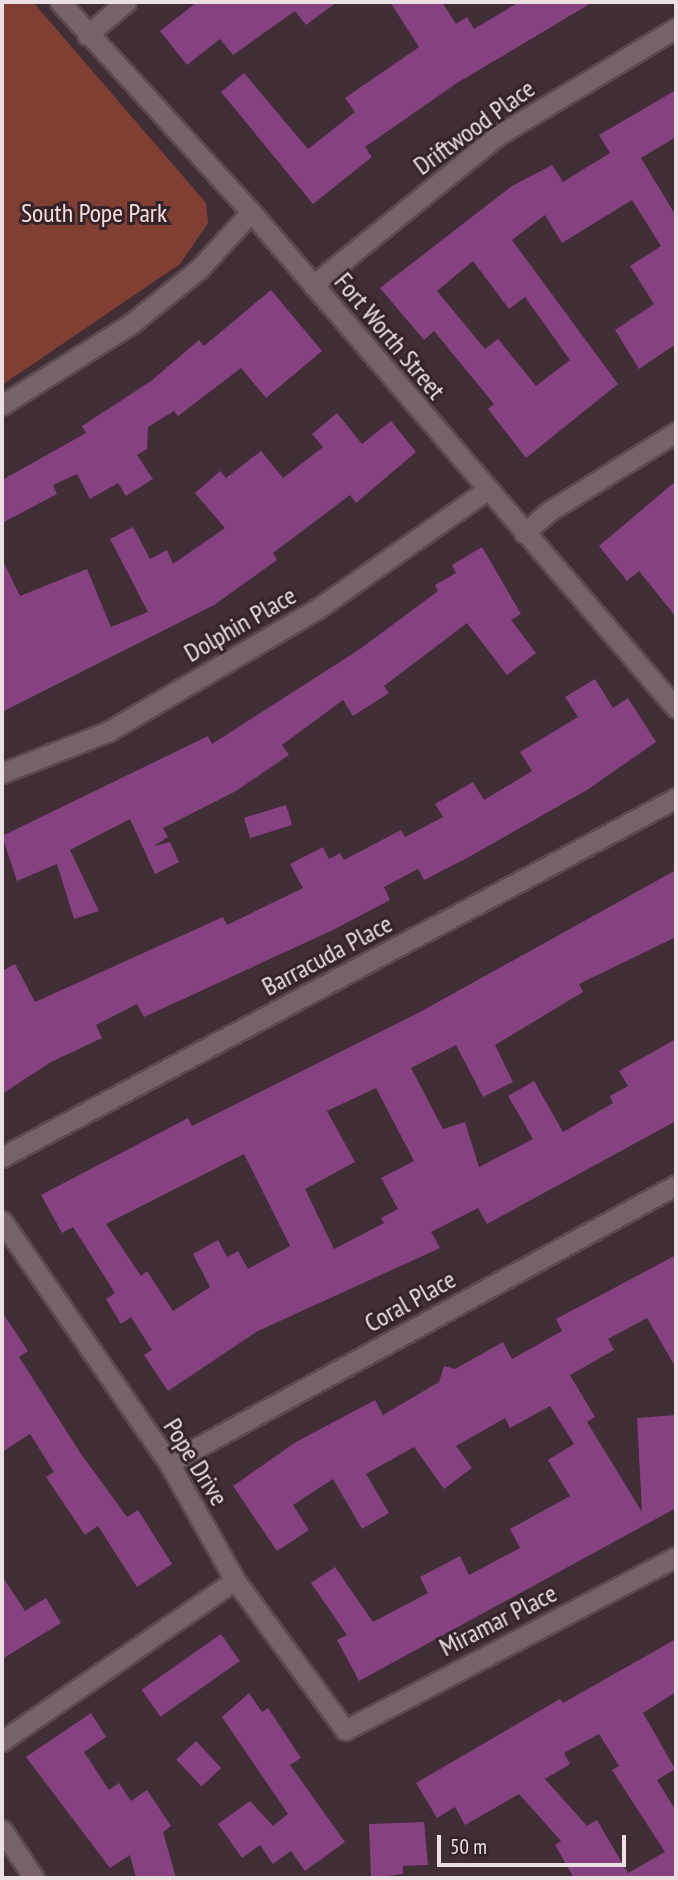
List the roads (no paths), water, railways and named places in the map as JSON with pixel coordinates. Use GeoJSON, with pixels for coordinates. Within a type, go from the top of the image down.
{"type":"FeatureCollection","features":[{"type":"Feature","properties":{"kind":"street","name":"Fort Worth Street"},"geometry":{"type":"LineString","coordinates":[[60,2],[87,35],[251,212],[676,708]]}},
{"type":"Feature","properties":{"kind":"street"},"geometry":{"type":"LineString","coordinates":[[87,35],[126,2]]}},
{"type":"Feature","properties":{"kind":"street","name":"Driftwood Place"},"geometry":{"type":"LineString","coordinates":[[313,285],[497,136],[676,28]]}},
{"type":"Feature","properties":{"kind":"street"},"geometry":{"type":"LineString","coordinates":[[2,405],[46,383],[132,323],[199,269],[251,212]]}},
{"type":"Feature","properties":{"kind":"street"},"geometry":{"type":"LineString","coordinates":[[524,533],[548,512],[676,432]]}},
{"type":"Feature","properties":{"kind":"street","name":"Dolphin Place"},"geometry":{"type":"LineString","coordinates":[[2,773],[109,731],[156,704],[317,610],[487,490]]}},
{"type":"Feature","properties":{"kind":"street","name":"Barracuda Place"},"geometry":{"type":"LineString","coordinates":[[2,1157],[676,798]]}},
{"type":"Feature","properties":{"kind":"street","name":"Coral Place"},"geometry":{"type":"LineString","coordinates":[[169,1463],[676,1185]]}},
{"type":"Feature","properties":{"kind":"street","name":"Pope Drive"},"geometry":{"type":"LineString","coordinates":[[2,1221],[169,1463],[235,1580],[345,1730]]}},
{"type":"Feature","properties":{"kind":"street","name":"Miramar Place"},"geometry":{"type":"LineString","coordinates":[[345,1730],[676,1558]]}},
{"type":"Feature","properties":{"kind":"street"},"geometry":{"type":"LineString","coordinates":[[2,1741],[235,1580]]}},
{"type":"Feature","properties":{"kind":"street"},"geometry":{"type":"LineString","coordinates":[[2,1830],[34,1878]]}},
{"type":"Feature","properties":{"kind":"park label","name":"South Pope Park"},"geometry":{"type":"Point","coordinates":[94,213]}}]}
